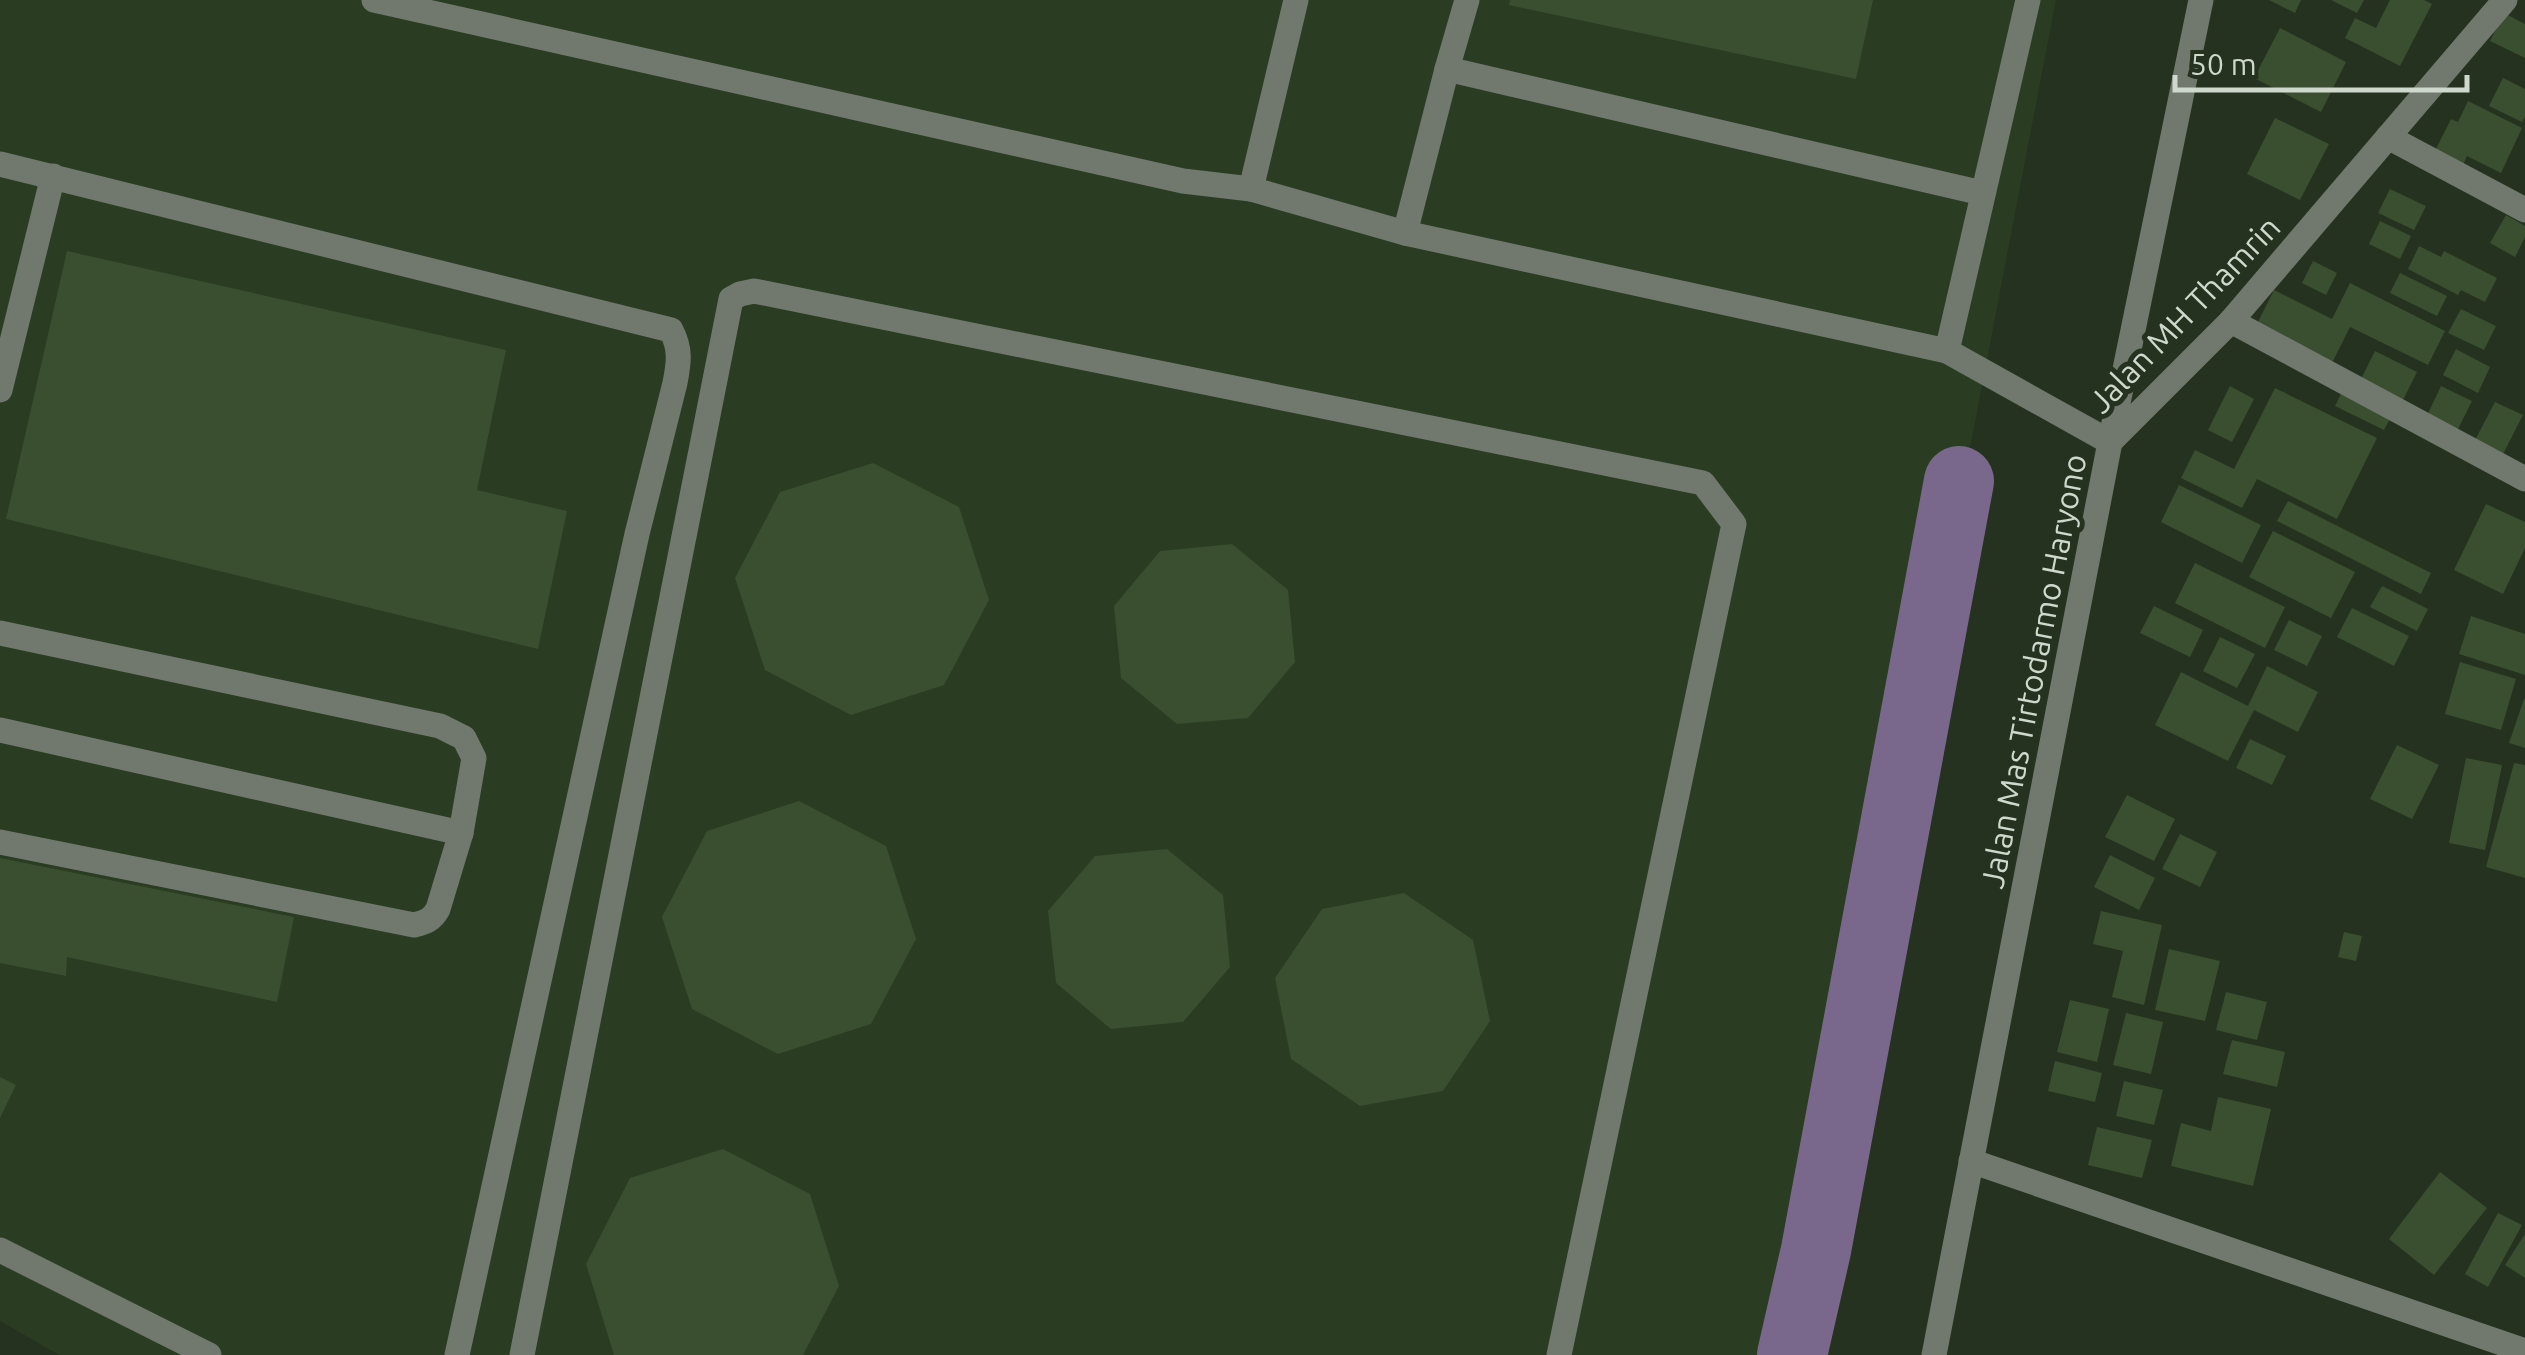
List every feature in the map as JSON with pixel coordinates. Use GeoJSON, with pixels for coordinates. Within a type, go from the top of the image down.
{"type":"FeatureCollection","features":[{"type":"Feature","properties":{"kind":"street","name":"Jalan MH Thamrin"},"geometry":{"type":"LineString","coordinates":[[374,0],[1183,181],[1251,189],[1405,234],[1948,351],[2110,442],[2230,321],[2505,0]]}},
{"type":"Feature","properties":{"kind":"street"},"geometry":{"type":"LineString","coordinates":[[1251,189],[1296,0]]}},
{"type":"Feature","properties":{"kind":"street"},"geometry":{"type":"LineString","coordinates":[[1405,234],[1467,0]]}},
{"type":"Feature","properties":{"kind":"street"},"geometry":{"type":"LineString","coordinates":[[1948,351],[2028,0]]}},
{"type":"Feature","properties":{"kind":"street","name":"Jalan Mas Tirtodarmo Haryono"},"geometry":{"type":"LineString","coordinates":[[1934,1355],[2110,442],[2200,0]]}},
{"type":"Feature","properties":{"kind":"street"},"geometry":{"type":"LineString","coordinates":[[1447,69],[1982,193]]}},
{"type":"Feature","properties":{"kind":"street"},"geometry":{"type":"LineString","coordinates":[[2388,137],[2525,210]]}},
{"type":"Feature","properties":{"kind":"street"},"geometry":{"type":"LineString","coordinates":[[0,164],[671,330],[677,342],[680,357],[675,383],[638,534],[457,1355]]}},
{"type":"Feature","properties":{"kind":"street"},"geometry":{"type":"LineString","coordinates":[[0,390],[53,176]]}},
{"type":"Feature","properties":{"kind":"street"},"geometry":{"type":"LineString","coordinates":[[522,1355],[731,299],[754,291],[1704,483],[1734,524],[1559,1355]]}},
{"type":"Feature","properties":{"kind":"street"},"geometry":{"type":"LineString","coordinates":[[2230,321],[2525,479]]}},
{"type":"Feature","properties":{"kind":"street"},"geometry":{"type":"LineString","coordinates":[[0,633],[440,726],[464,738],[474,758],[461,833],[438,908],[434,917],[414,925],[0,842]]}},
{"type":"Feature","properties":{"kind":"street"},"geometry":{"type":"LineString","coordinates":[[0,730],[461,833]]}},
{"type":"Feature","properties":{"kind":"street"},"geometry":{"type":"LineString","coordinates":[[1971,1161],[2525,1352]]}},
{"type":"Feature","properties":{"kind":"street"},"geometry":{"type":"LineString","coordinates":[[0,1250],[210,1355]]}},
{"type":"Feature","properties":{"kind":"shaded area"},"geometry":{"type":"Polygon","coordinates":[[[0,0],[2056,0],[1796,1355],[59,1355],[0,1321],[0,0]]]}},
{"type":"Feature","properties":{"kind":"building"},"geometry":{"type":"Polygon","coordinates":[[[1510,0],[1873,0],[1856,79],[1509,5],[1510,0]]]}},
{"type":"Feature","properties":{"kind":"building"},"geometry":{"type":"Polygon","coordinates":[[[2269,0],[2301,0],[2295,13],[2269,0]]]}},
{"type":"Feature","properties":{"kind":"building"},"geometry":{"type":"Polygon","coordinates":[[[2331,0],[2364,0],[2357,13],[2331,0]]]}},
{"type":"Feature","properties":{"kind":"building"},"geometry":{"type":"Polygon","coordinates":[[[2390,0],[2424,0],[2432,4],[2400,66],[2345,38],[2355,18],[2376,28],[2390,0]]]}},
{"type":"Feature","properties":{"kind":"building"},"geometry":{"type":"Polygon","coordinates":[[[2504,13],[2525,24],[2525,58],[2490,41],[2504,13]]]}},
{"type":"Feature","properties":{"kind":"building"},"geometry":{"type":"Polygon","coordinates":[[[2280,28],[2346,62],[2321,112],[2254,78],[2280,28]]]}},
{"type":"Feature","properties":{"kind":"building"},"geometry":{"type":"Polygon","coordinates":[[[2503,78],[2525,89],[2522,122],[2489,106],[2503,78]]]}},
{"type":"Feature","properties":{"kind":"building"},"geometry":{"type":"Polygon","coordinates":[[[2468,101],[2522,128],[2501,173],[2467,156],[2462,167],[2434,153],[2451,119],[2458,122],[2468,101]]]}},
{"type":"Feature","properties":{"kind":"building"},"geometry":{"type":"Polygon","coordinates":[[[2275,118],[2329,144],[2300,200],[2247,174],[2275,118]]]}},
{"type":"Feature","properties":{"kind":"building"},"geometry":{"type":"Polygon","coordinates":[[[2390,189],[2426,206],[2414,230],[2378,213],[2390,189]]]}},
{"type":"Feature","properties":{"kind":"building"},"geometry":{"type":"Polygon","coordinates":[[[2506,215],[2525,226],[2525,237],[2515,257],[2490,243],[2506,215]]]}},
{"type":"Feature","properties":{"kind":"building"},"geometry":{"type":"Polygon","coordinates":[[[2380,221],[2411,236],[2400,259],[2369,244],[2380,221]]]}},
{"type":"Feature","properties":{"kind":"building"},"geometry":{"type":"Polygon","coordinates":[[[2419,246],[2441,257],[2444,251],[2497,278],[2485,302],[2461,290],[2458,295],[2408,269],[2419,246]]]}},
{"type":"Feature","properties":{"kind":"building"},"geometry":{"type":"Polygon","coordinates":[[[67,251],[506,350],[477,490],[567,511],[538,649],[6,519],[67,251]]]}},
{"type":"Feature","properties":{"kind":"building"},"geometry":{"type":"Polygon","coordinates":[[[2313,261],[2337,273],[2326,295],[2302,283],[2313,261]]]}},
{"type":"Feature","properties":{"kind":"building"},"geometry":{"type":"Polygon","coordinates":[[[2400,273],[2447,296],[2437,316],[2390,293],[2400,273]]]}},
{"type":"Feature","properties":{"kind":"building"},"geometry":{"type":"Polygon","coordinates":[[[2350,283],[2445,331],[2428,365],[2350,327],[2329,369],[2253,332],[2274,290],[2332,319],[2350,283]]]}},
{"type":"Feature","properties":{"kind":"building"},"geometry":{"type":"Polygon","coordinates":[[[2461,309],[2496,326],[2484,350],[2448,333],[2461,309]]]}},
{"type":"Feature","properties":{"kind":"building"},"geometry":{"type":"Polygon","coordinates":[[[2456,349],[2490,367],[2478,393],[2443,375],[2456,349]]]}},
{"type":"Feature","properties":{"kind":"building"},"geometry":{"type":"Polygon","coordinates":[[[2375,351],[2417,372],[2402,402],[2360,381],[2375,351]]]}},
{"type":"Feature","properties":{"kind":"building"},"geometry":{"type":"Polygon","coordinates":[[[2230,386],[2254,399],[2232,442],[2208,430],[2230,386]]]}},
{"type":"Feature","properties":{"kind":"building"},"geometry":{"type":"Polygon","coordinates":[[[2441,386],[2472,401],[2453,439],[2423,424],[2441,386]]]}},
{"type":"Feature","properties":{"kind":"building"},"geometry":{"type":"Polygon","coordinates":[[[2275,388],[2377,438],[2337,519],[2257,479],[2242,508],[2181,478],[2195,450],[2234,469],[2275,388]]]}},
{"type":"Feature","properties":{"kind":"building"},"geometry":{"type":"Polygon","coordinates":[[[2344,388],[2393,413],[2384,430],[2335,406],[2344,388]]]}},
{"type":"Feature","properties":{"kind":"building"},"geometry":{"type":"Polygon","coordinates":[[[2495,402],[2523,415],[2502,456],[2474,442],[2495,402]]]}},
{"type":"Feature","properties":{"kind":"building"},"geometry":{"type":"Polygon","coordinates":[[[873,463],[959,507],[989,600],[944,685],[851,715],[765,670],[735,578],[780,492],[873,463]]]}},
{"type":"Feature","properties":{"kind":"building"},"geometry":{"type":"Polygon","coordinates":[[[2179,485],[2261,525],[2242,563],[2161,522],[2179,485]]]}},
{"type":"Feature","properties":{"kind":"building"},"geometry":{"type":"Polygon","coordinates":[[[2288,501],[2431,573],[2421,594],[2277,521],[2288,501]]]}},
{"type":"Feature","properties":{"kind":"building"},"geometry":{"type":"Polygon","coordinates":[[[2486,504],[2525,522],[2525,548],[2503,594],[2454,570],[2486,504]]]}},
{"type":"Feature","properties":{"kind":"building"},"geometry":{"type":"Polygon","coordinates":[[[2273,531],[2355,572],[2331,618],[2249,577],[2273,531]]]}},
{"type":"Feature","properties":{"kind":"building"},"geometry":{"type":"Polygon","coordinates":[[[1232,544],[1288,590],[1295,662],[1248,718],[1177,724],[1121,678],[1114,606],[1160,551],[1232,544]]]}},
{"type":"Feature","properties":{"kind":"building"},"geometry":{"type":"Polygon","coordinates":[[[2195,563],[2285,607],[2265,648],[2175,603],[2195,563]]]}},
{"type":"Feature","properties":{"kind":"building"},"geometry":{"type":"Polygon","coordinates":[[[2382,586],[2428,609],[2417,631],[2370,607],[2382,586]]]}},
{"type":"Feature","properties":{"kind":"building"},"geometry":{"type":"Polygon","coordinates":[[[2154,606],[2203,630],[2190,657],[2140,633],[2154,606]]]}},
{"type":"Feature","properties":{"kind":"building"},"geometry":{"type":"Polygon","coordinates":[[[2352,608],[2409,636],[2394,666],[2337,637],[2352,608]]]}},
{"type":"Feature","properties":{"kind":"building"},"geometry":{"type":"Polygon","coordinates":[[[2471,616],[2525,634],[2525,675],[2459,654],[2471,616]]]}},
{"type":"Feature","properties":{"kind":"building"},"geometry":{"type":"Polygon","coordinates":[[[2289,620],[2322,636],[2307,666],[2274,650],[2289,620]]]}},
{"type":"Feature","properties":{"kind":"building"},"geometry":{"type":"Polygon","coordinates":[[[2220,637],[2255,654],[2237,688],[2203,671],[2220,637]]]}},
{"type":"Feature","properties":{"kind":"building"},"geometry":{"type":"Polygon","coordinates":[[[2460,662],[2516,679],[2501,730],[2445,714],[2460,662]]]}},
{"type":"Feature","properties":{"kind":"building"},"geometry":{"type":"Polygon","coordinates":[[[2267,666],[2318,692],[2298,732],[2254,710],[2228,761],[2155,725],[2181,672],[2248,706],[2267,666]]]}},
{"type":"Feature","properties":{"kind":"building"},"geometry":{"type":"Polygon","coordinates":[[[2525,699],[2525,748],[2509,743],[2525,699]]]}},
{"type":"Feature","properties":{"kind":"building"},"geometry":{"type":"Polygon","coordinates":[[[2250,739],[2286,756],[2272,785],[2236,768],[2250,739]]]}},
{"type":"Feature","properties":{"kind":"building"},"geometry":{"type":"Polygon","coordinates":[[[2397,745],[2439,765],[2412,819],[2370,799],[2397,745]]]}},
{"type":"Feature","properties":{"kind":"building"},"geometry":{"type":"Polygon","coordinates":[[[2466,758],[2502,765],[2485,850],[2449,843],[2466,758]]]}},
{"type":"Feature","properties":{"kind":"building"},"geometry":{"type":"Polygon","coordinates":[[[2514,763],[2525,765],[2525,878],[2486,867],[2514,763]]]}},
{"type":"Feature","properties":{"kind":"building"},"geometry":{"type":"Polygon","coordinates":[[[2127,795],[2175,819],[2154,861],[2105,837],[2127,795]]]}},
{"type":"Feature","properties":{"kind":"building"},"geometry":{"type":"Polygon","coordinates":[[[799,801],[886,846],[916,939],[871,1024],[778,1054],[692,1009],[662,917],[707,831],[799,801]]]}},
{"type":"Feature","properties":{"kind":"building"},"geometry":{"type":"Polygon","coordinates":[[[2180,834],[2217,852],[2200,887],[2162,869],[2180,834]]]}},
{"type":"Feature","properties":{"kind":"building"},"geometry":{"type":"Polygon","coordinates":[[[1167,849],[1223,895],[1230,967],[1183,1022],[1111,1029],[1056,983],[1048,911],[1095,856],[1167,849]]]}},
{"type":"Feature","properties":{"kind":"building"},"geometry":{"type":"Polygon","coordinates":[[[2110,855],[2155,878],[2139,910],[2094,887],[2110,855]]]}},
{"type":"Feature","properties":{"kind":"building"},"geometry":{"type":"Polygon","coordinates":[[[0,858],[294,917],[277,1002],[67,957],[66,976],[0,963],[0,858]]]}},
{"type":"Feature","properties":{"kind":"building"},"geometry":{"type":"Polygon","coordinates":[[[1404,893],[1473,940],[1490,1021],[1443,1091],[1360,1106],[1291,1059],[1275,978],[1322,909],[1404,893]]]}},
{"type":"Feature","properties":{"kind":"building"},"geometry":{"type":"Polygon","coordinates":[[[2101,911],[2162,925],[2144,1005],[2112,997],[2123,951],[2093,944],[2101,911]]]}},
{"type":"Feature","properties":{"kind":"building"},"geometry":{"type":"Polygon","coordinates":[[[2344,932],[2362,936],[2356,961],[2338,957],[2344,932]]]}},
{"type":"Feature","properties":{"kind":"building"},"geometry":{"type":"Polygon","coordinates":[[[2169,949],[2220,961],[2205,1021],[2155,1010],[2169,949]]]}},
{"type":"Feature","properties":{"kind":"building"},"geometry":{"type":"Polygon","coordinates":[[[2226,992],[2267,1002],[2257,1040],[2216,1030],[2226,992]]]}},
{"type":"Feature","properties":{"kind":"building"},"geometry":{"type":"Polygon","coordinates":[[[2070,1000],[2109,1009],[2097,1062],[2057,1052],[2070,1000]]]}},
{"type":"Feature","properties":{"kind":"building"},"geometry":{"type":"Polygon","coordinates":[[[2126,1013],[2163,1022],[2151,1074],[2113,1065],[2126,1013]]]}},
{"type":"Feature","properties":{"kind":"building"},"geometry":{"type":"Polygon","coordinates":[[[2232,1040],[2285,1052],[2277,1087],[2223,1074],[2232,1040]]]}},
{"type":"Feature","properties":{"kind":"building"},"geometry":{"type":"Polygon","coordinates":[[[2055,1061],[2102,1073],[2095,1102],[2048,1091],[2055,1061]]]}},
{"type":"Feature","properties":{"kind":"building"},"geometry":{"type":"Polygon","coordinates":[[[0,1077],[16,1085],[0,1118],[0,1077]]]}},
{"type":"Feature","properties":{"kind":"building"},"geometry":{"type":"Polygon","coordinates":[[[2124,1081],[2163,1090],[2154,1125],[2116,1116],[2124,1081]]]}},
{"type":"Feature","properties":{"kind":"building"},"geometry":{"type":"Polygon","coordinates":[[[2218,1097],[2271,1109],[2253,1186],[2171,1166],[2181,1123],[2211,1131],[2218,1097]]]}},
{"type":"Feature","properties":{"kind":"building"},"geometry":{"type":"Polygon","coordinates":[[[2097,1127],[2152,1140],[2142,1178],[2088,1165],[2097,1127]]]}},
{"type":"Feature","properties":{"kind":"building"},"geometry":{"type":"Polygon","coordinates":[[[723,1149],[810,1194],[839,1286],[803,1355],[614,1355],[586,1264],[630,1178],[723,1149]]]}},
{"type":"Feature","properties":{"kind":"building"},"geometry":{"type":"Polygon","coordinates":[[[2440,1172],[2487,1208],[2434,1275],[2389,1239],[2440,1172]]]}},
{"type":"Feature","properties":{"kind":"building"},"geometry":{"type":"Polygon","coordinates":[[[2498,1213],[2522,1225],[2488,1287],[2465,1274],[2498,1213]]]}},
{"type":"Feature","properties":{"kind":"building"},"geometry":{"type":"Polygon","coordinates":[[[2525,1234],[2525,1278],[2505,1265],[2525,1234]]]}},
{"type":"Feature","properties":{"kind":"waterway"},"geometry":{"type":"LineString","coordinates":[[1792,1355],[1816,1250],[1959,481]]}}]}
